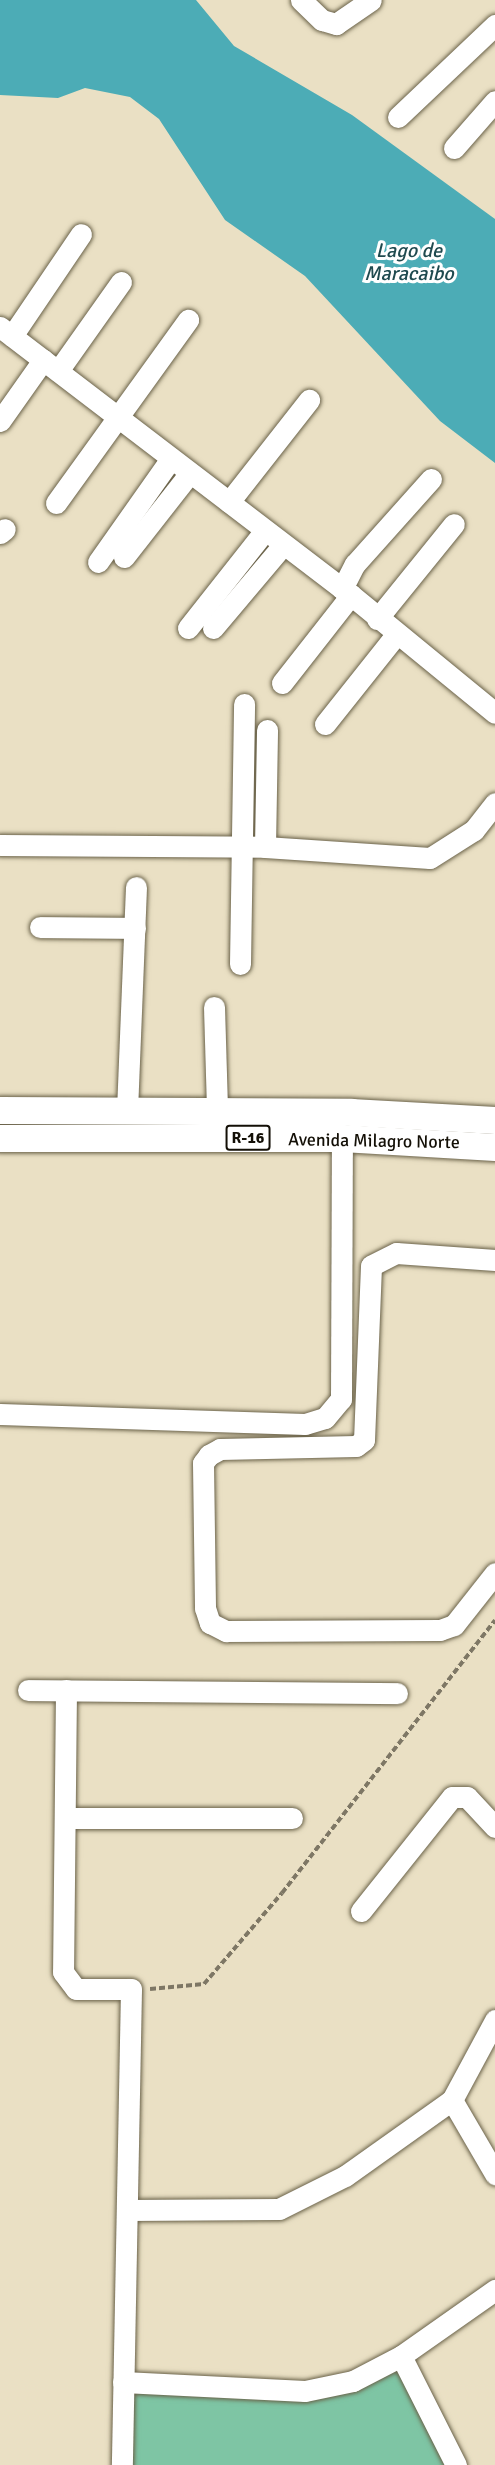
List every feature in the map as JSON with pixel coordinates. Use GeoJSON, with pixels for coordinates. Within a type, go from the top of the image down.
{"type":"FeatureCollection","features":[{"type":"Feature","properties":{"kind":"main road","name":"Avenida Milagro Norte"},"geometry":{"type":"LineString","coordinates":[[0,1110],[216,1111],[495,1120]]}},
{"type":"Feature","properties":{"kind":"main road","name":"Avenida Milagro Norte"},"geometry":{"type":"LineString","coordinates":[[0,1138],[342,1138],[495,1147]]}},
{"type":"Feature","properties":{"kind":"street"},"geometry":{"type":"LineString","coordinates":[[301,0],[322,20],[336,24],[370,0]]}},
{"type":"Feature","properties":{"kind":"street"},"geometry":{"type":"LineString","coordinates":[[398,117],[495,25]]}},
{"type":"Feature","properties":{"kind":"street"},"geometry":{"type":"LineString","coordinates":[[454,148],[495,102]]}},
{"type":"Feature","properties":{"kind":"street"},"geometry":{"type":"LineString","coordinates":[[81,234],[6,332],[170,460],[229,502],[263,533],[347,592],[395,636],[495,714]]}},
{"type":"Feature","properties":{"kind":"street"},"geometry":{"type":"LineString","coordinates":[[0,421],[121,282]]}},
{"type":"Feature","properties":{"kind":"street"},"geometry":{"type":"LineString","coordinates":[[56,502],[188,320]]}},
{"type":"Feature","properties":{"kind":"street"},"geometry":{"type":"LineString","coordinates":[[229,502],[309,400]]}},
{"type":"Feature","properties":{"kind":"street"},"geometry":{"type":"LineString","coordinates":[[98,562],[170,460]]}},
{"type":"Feature","properties":{"kind":"street"},"geometry":{"type":"LineString","coordinates":[[124,557],[189,474]]}},
{"type":"Feature","properties":{"kind":"street"},"geometry":{"type":"LineString","coordinates":[[282,683],[347,592],[355,564],[430,479]]}},
{"type":"Feature","properties":{"kind":"street"},"geometry":{"type":"LineString","coordinates":[[377,619],[453,524]]}},
{"type":"Feature","properties":{"kind":"street"},"geometry":{"type":"LineString","coordinates":[[188,628],[263,533]]}},
{"type":"Feature","properties":{"kind":"street"},"geometry":{"type":"LineString","coordinates":[[213,628],[282,546]]}},
{"type":"Feature","properties":{"kind":"street"},"geometry":{"type":"LineString","coordinates":[[325,724],[395,636]]}},
{"type":"Feature","properties":{"kind":"street"},"geometry":{"type":"LineString","coordinates":[[240,964],[239,848],[244,704]]}},
{"type":"Feature","properties":{"kind":"street"},"geometry":{"type":"LineString","coordinates":[[265,847],[267,729]]}},
{"type":"Feature","properties":{"kind":"street"},"geometry":{"type":"LineString","coordinates":[[0,845],[265,847],[430,858],[474,830],[495,803]]}},
{"type":"Feature","properties":{"kind":"street"},"geometry":{"type":"LineString","coordinates":[[127,1111],[136,887]]}},
{"type":"Feature","properties":{"kind":"street"},"geometry":{"type":"LineString","coordinates":[[40,927],[135,928]]}},
{"type":"Feature","properties":{"kind":"street"},"geometry":{"type":"LineString","coordinates":[[214,1007],[216,1111]]}},
{"type":"Feature","properties":{"kind":"street"},"geometry":{"type":"LineString","coordinates":[[0,1414],[305,1424],[325,1418],[340,1399],[342,1138]]}},
{"type":"Feature","properties":{"kind":"street"},"geometry":{"type":"LineString","coordinates":[[495,1260],[396,1253],[371,1266],[364,1440],[356,1446],[220,1449],[209,1455],[203,1463],[205,1608],[210,1623],[226,1631],[440,1630],[454,1625],[495,1573]]}},
{"type":"Feature","properties":{"kind":"street"},"geometry":{"type":"LineString","coordinates":[[28,1690],[397,1693]]}},
{"type":"Feature","properties":{"kind":"street"},"geometry":{"type":"LineString","coordinates":[[66,1690],[63,1972],[68,1984],[131,1989],[122,2465]]}},
{"type":"Feature","properties":{"kind":"street"},"geometry":{"type":"LineString","coordinates":[[361,1911],[452,1797],[467,1797],[495,1827]]}},
{"type":"Feature","properties":{"kind":"street"},"geometry":{"type":"LineString","coordinates":[[65,1818],[292,1818]]}},
{"type":"Feature","properties":{"kind":"street"},"geometry":{"type":"LineString","coordinates":[[127,2210],[279,2209],[345,2176],[452,2100],[495,2020]]}},
{"type":"Feature","properties":{"kind":"street"},"geometry":{"type":"LineString","coordinates":[[452,2100],[495,2174]]}},
{"type":"Feature","properties":{"kind":"street"},"geometry":{"type":"LineString","coordinates":[[123,2382],[305,2391],[353,2381],[401,2356],[495,2290]]}},
{"type":"Feature","properties":{"kind":"street"},"geometry":{"type":"LineString","coordinates":[[401,2356],[456,2465]]}},
{"type":"Feature","properties":{"kind":"path"},"geometry":{"type":"LineString","coordinates":[[131,1989],[204,1984],[282,1893],[495,1620]]}},
{"type":"Feature","properties":{"kind":"green space"},"geometry":{"type":"Polygon","coordinates":[[[399,2363],[451,2465],[129,2465],[129,2388],[305,2395],[399,2363]]]}},
{"type":"Feature","properties":{"kind":"water","name":"Lago de Maracaibo"},"geometry":{"type":"Polygon","coordinates":[[[0,0],[196,0],[234,46],[352,115],[495,219],[495,463],[440,421],[305,276],[225,220],[159,119],[130,97],[85,88],[58,98],[0,95],[0,0]]]}}]}
